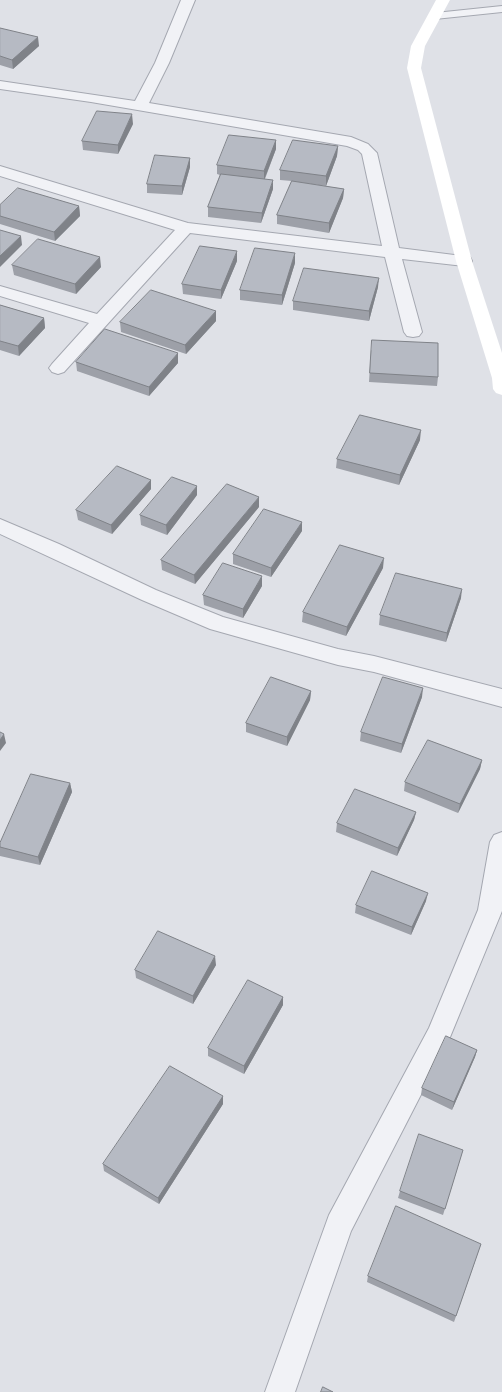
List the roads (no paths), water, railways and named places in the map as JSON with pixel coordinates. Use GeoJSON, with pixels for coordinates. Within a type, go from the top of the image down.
{"type":"FeatureCollection","features":[{"type":"Feature","properties":{"kind":"street"},"geometry":{"type":"LineString","coordinates":[[140,106],[162,63],[188,0]]}},
{"type":"Feature","properties":{"kind":"street"},"geometry":{"type":"LineString","coordinates":[[443,0],[418,46],[414,68],[464,261],[501,378],[502,389]]}},
{"type":"Feature","properties":{"kind":"street"},"geometry":{"type":"LineString","coordinates":[[0,85],[140,106],[351,142],[362,147],[369,153],[392,253],[413,332]]}},
{"type":"Feature","properties":{"kind":"street"},"geometry":{"type":"LineString","coordinates":[[0,171],[186,228],[464,261]]}},
{"type":"Feature","properties":{"kind":"street"},"geometry":{"type":"LineString","coordinates":[[58,368],[186,228]]}},
{"type":"Feature","properties":{"kind":"street"},"geometry":{"type":"LineString","coordinates":[[0,291],[101,321]]}},
{"type":"Feature","properties":{"kind":"street"},"geometry":{"type":"LineString","coordinates":[[0,526],[52,548],[149,595],[217,623],[338,658],[374,664],[502,698]]}},
{"type":"Feature","properties":{"kind":"street"},"geometry":{"type":"LineString","coordinates":[[280,1392],[339,1225],[439,1034],[490,910],[502,842]]}},
{"type":"Feature","properties":{"kind":"lane"},"geometry":{"type":"LineString","coordinates":[[435,16],[502,9]]}}]}
